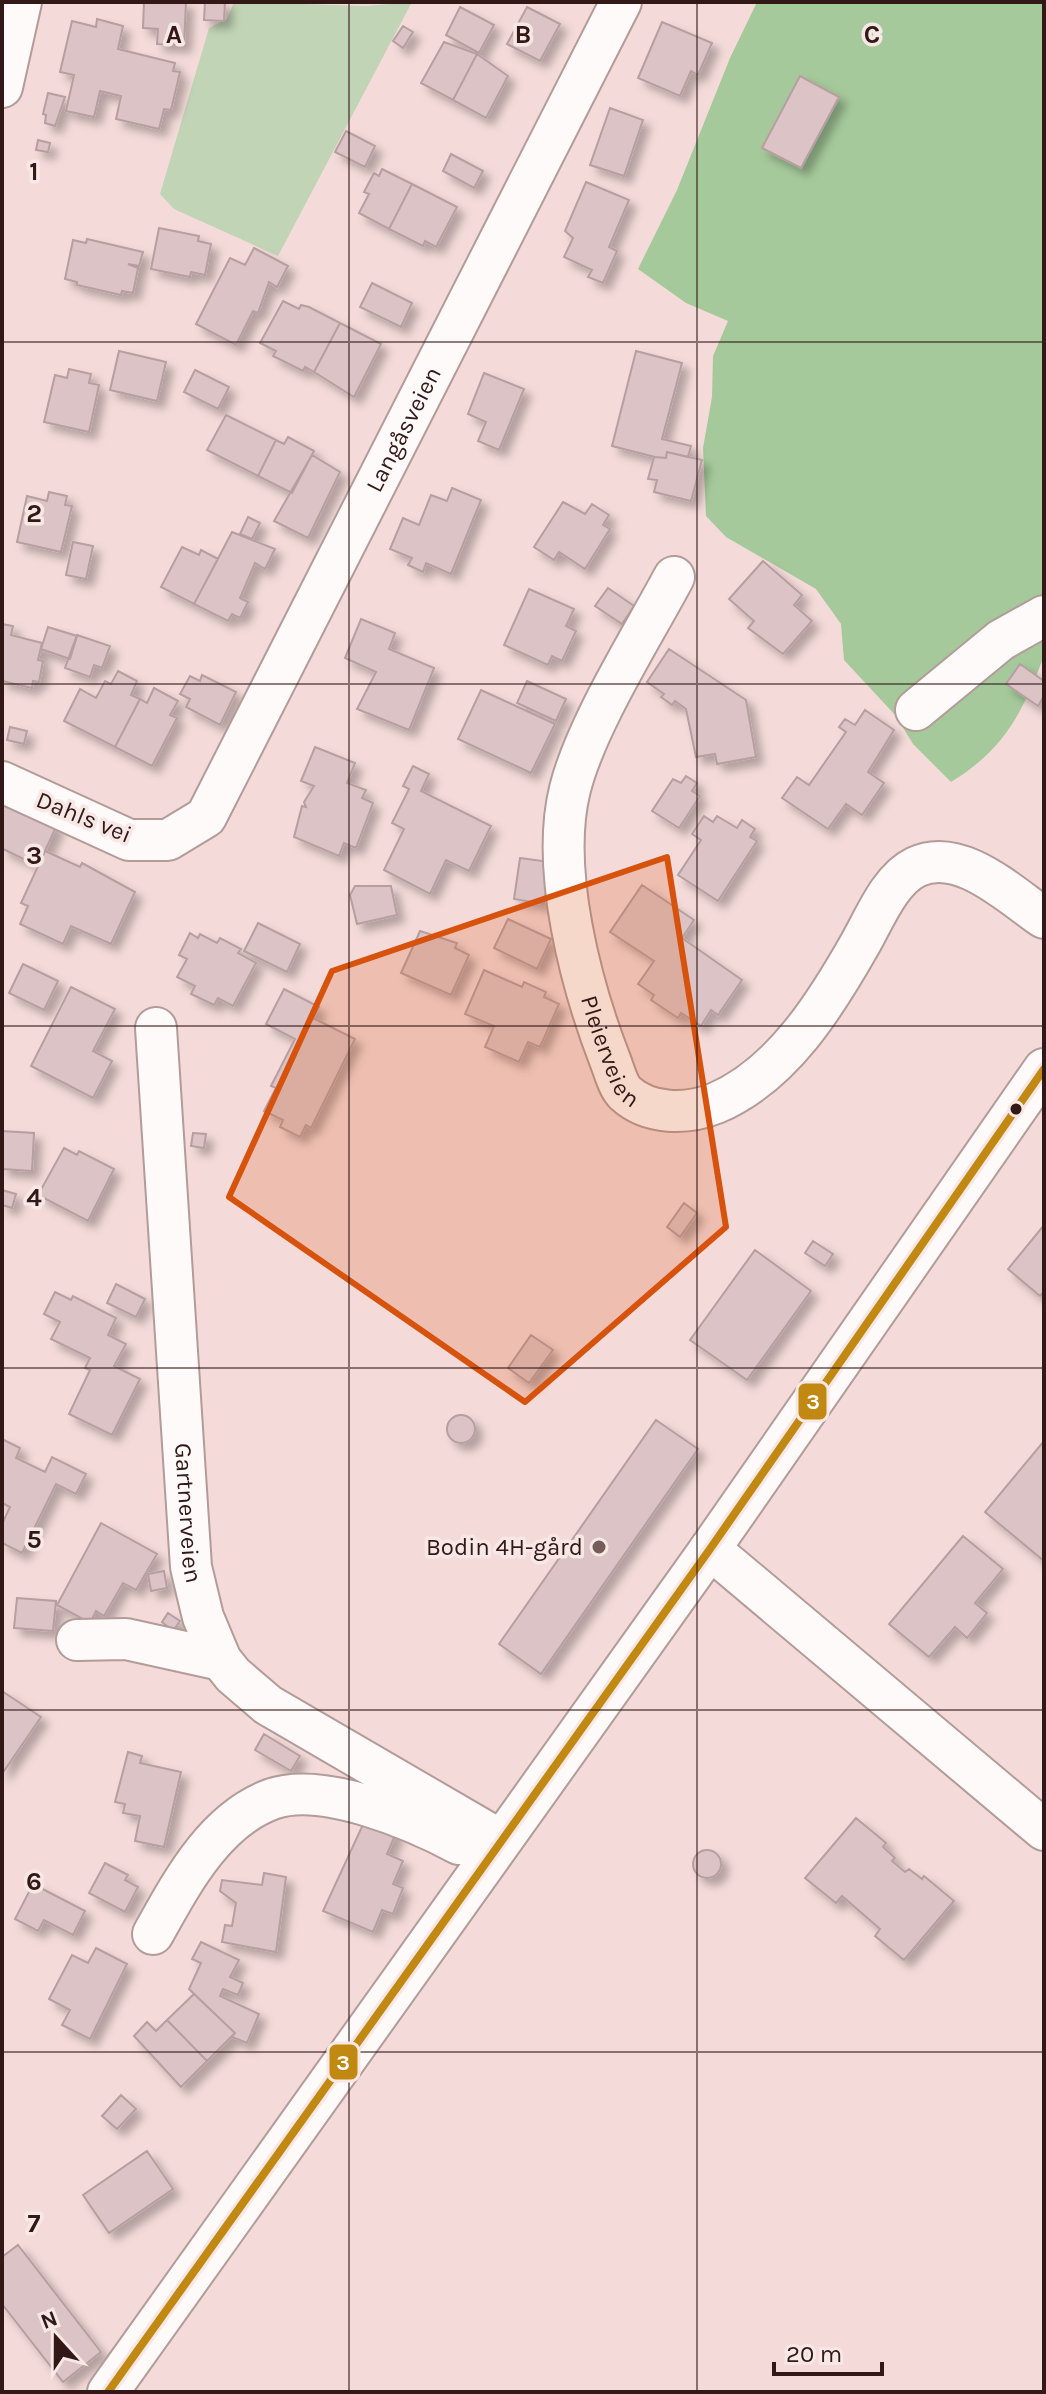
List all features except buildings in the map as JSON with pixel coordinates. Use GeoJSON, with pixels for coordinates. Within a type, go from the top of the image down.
{"type":"FeatureCollection","features":[{"type":"Feature","properties":{"kind":"street"},"geometry":{"type":"LineString","coordinates":[[2,87],[21,2]]}},
{"type":"Feature","properties":{"kind":"street","name":"Langåsveien"},"geometry":{"type":"LineString","coordinates":[[168,840],[206,817],[621,2]]}},
{"type":"Feature","properties":{"kind":"street","name":"Pleierveien"},"geometry":{"type":"LineString","coordinates":[[674,577],[596,724],[570,789],[564,846],[569,906],[602,1039],[623,1091],[657,1111],[690,1110],[716,1103],[741,1089],[787,1051],[821,1008],[892,888],[915,867],[946,861],[972,871],[1044,918]]}},
{"type":"Feature","properties":{"kind":"street"},"geometry":{"type":"LineString","coordinates":[[916,710],[1001,640],[1044,616]]}},
{"type":"Feature","properties":{"kind":"street","name":"Dahls vei"},"geometry":{"type":"LineString","coordinates":[[2,782],[129,840],[168,840]]}},
{"type":"Feature","properties":{"kind":"street","name":"Gartnerveien"},"geometry":{"type":"LineString","coordinates":[[156,1028],[191,1567],[203,1617],[221,1660],[268,1705],[493,1850]]}},
{"type":"Feature","properties":{"kind":"street"},"geometry":{"type":"LineString","coordinates":[[108,2392],[710,1549],[1044,1069]]}},
{"type":"Feature","properties":{"kind":"street"},"geometry":{"type":"LineString","coordinates":[[710,1549],[1044,1830]]}},
{"type":"Feature","properties":{"kind":"street"},"geometry":{"type":"LineString","coordinates":[[77,1640],[126,1639],[221,1660]]}},
{"type":"Feature","properties":{"kind":"street"},"geometry":{"type":"LineString","coordinates":[[153,1934],[183,1880],[204,1852],[238,1821],[271,1799],[321,1797],[362,1805],[493,1850]]}},
{"type":"Feature","properties":{"kind":"highlighted area"},"geometry":{"type":"Polygon","coordinates":[[[667,857],[726,1227],[525,1402],[229,1197],[332,971],[667,857]]]}},
{"type":"Feature","properties":{"kind":"green space"},"geometry":{"type":"Polygon","coordinates":[[[234,2],[366,6],[412,2],[278,256],[174,209],[160,194],[209,28],[227,19],[234,2]]]}},
{"type":"Feature","properties":{"kind":"green space"},"geometry":{"type":"Polygon","coordinates":[[[757,2],[1044,2],[1044,656],[1010,728],[985,756],[951,782],[913,744],[896,716],[844,660],[841,624],[816,589],[726,537],[706,516],[703,448],[712,397],[713,356],[728,321],[686,303],[638,269],[677,190],[730,58],[757,2]]]}},
{"type":"Feature","properties":{"kind":"transit line","name":"3"},"geometry":{"type":"LineString","coordinates":[[108,2392],[710,1549],[1044,1069]]}},
{"type":"Feature","properties":{"kind":"place","name":"Bodin 4H-gård"},"geometry":{"type":"Point","coordinates":[599,1547]}}]}
